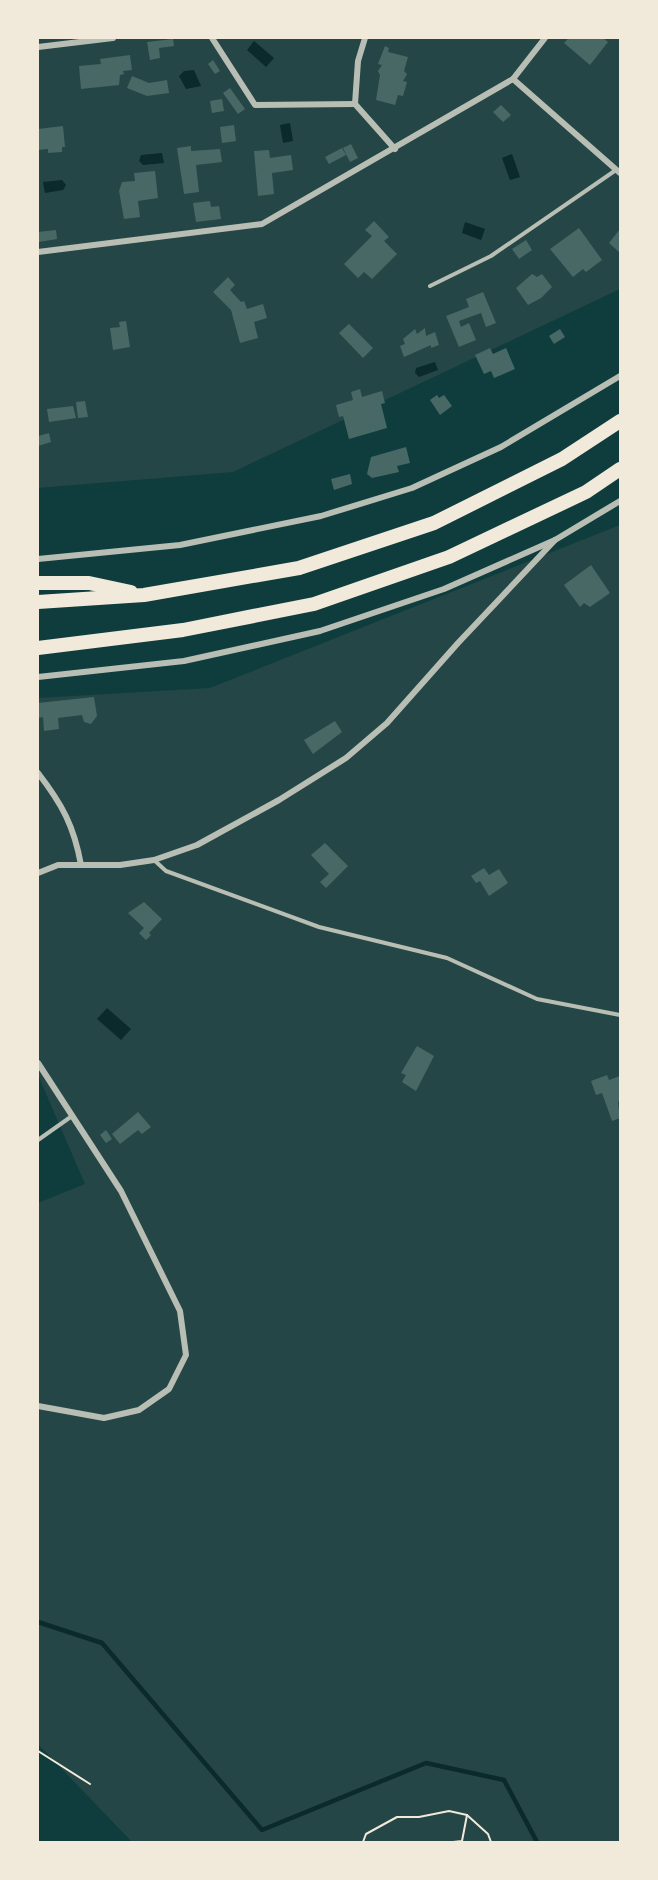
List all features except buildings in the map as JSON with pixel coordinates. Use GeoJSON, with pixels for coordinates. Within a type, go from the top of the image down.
{"type":"FeatureCollection","features":[{"type":"Feature","properties":{"kind":"highway"},"geometry":{"type":"LineString","coordinates":[[38,602],[144,595],[299,568],[434,523],[562,459],[621,421]]}},
{"type":"Feature","properties":{"kind":"highway"},"geometry":{"type":"LineString","coordinates":[[38,648],[183,630],[314,604],[449,557],[586,492],[621,469]]}},
{"type":"Feature","properties":{"kind":"highway"},"geometry":{"type":"LineString","coordinates":[[38,583],[89,583],[144,595]]}},
{"type":"Feature","properties":{"kind":"street"},"geometry":{"type":"LineString","coordinates":[[38,47],[113,38]]}},
{"type":"Feature","properties":{"kind":"street"},"geometry":{"type":"LineString","coordinates":[[212,38],[255,105],[355,104]]}},
{"type":"Feature","properties":{"kind":"street"},"geometry":{"type":"LineString","coordinates":[[365,38],[358,61],[355,104],[395,149]]}},
{"type":"Feature","properties":{"kind":"street"},"geometry":{"type":"LineString","coordinates":[[38,252],[262,224],[513,79],[545,38]]}},
{"type":"Feature","properties":{"kind":"street"},"geometry":{"type":"LineString","coordinates":[[513,79],[618,171]]}},
{"type":"Feature","properties":{"kind":"street"},"geometry":{"type":"LineString","coordinates":[[38,559],[180,545],[321,516],[412,488],[501,447],[621,376]]}},
{"type":"Feature","properties":{"kind":"street"},"geometry":{"type":"LineString","coordinates":[[38,677],[184,661],[320,631],[444,589],[555,540],[621,501]]}},
{"type":"Feature","properties":{"kind":"street"},"geometry":{"type":"LineString","coordinates":[[38,873],[58,866],[120,865],[154,860],[197,845],[279,800],[346,758],[387,723],[555,540]]}},
{"type":"Feature","properties":{"kind":"street"},"geometry":{"type":"LineString","coordinates":[[38,773],[60,801],[75,834],[81,865]]}},
{"type":"Feature","properties":{"kind":"street"},"geometry":{"type":"LineString","coordinates":[[38,1063],[121,1191],[180,1311],[186,1354],[169,1389],[139,1410],[104,1418],[38,1406]]}},
{"type":"Feature","properties":{"kind":"lane"},"geometry":{"type":"LineString","coordinates":[[429,286],[491,256],[618,171]]}},
{"type":"Feature","properties":{"kind":"lane"},"geometry":{"type":"LineString","coordinates":[[154,860],[166,871],[319,927],[447,958],[537,999],[621,1016]]}},
{"type":"Feature","properties":{"kind":"lane"},"geometry":{"type":"LineString","coordinates":[[38,1140],[72,1116]]}},
{"type":"Feature","properties":{"kind":"path"},"geometry":{"type":"LineString","coordinates":[[38,1751],[90,1784]]}},
{"type":"Feature","properties":{"kind":"path"},"geometry":{"type":"LineString","coordinates":[[363,1842],[366,1834],[397,1817],[419,1817],[449,1810],[467,1815],[488,1834],[491,1842]]}},
{"type":"Feature","properties":{"kind":"path"},"geometry":{"type":"LineString","coordinates":[[453,1842],[462,1841],[467,1815]]}},
{"type":"Feature","properties":{"kind":"shaded area"},"geometry":{"type":"Polygon","coordinates":[[[38,38],[620,38],[620,289],[233,472],[38,488],[38,38]]]}},
{"type":"Feature","properties":{"kind":"shaded area"},"geometry":{"type":"Polygon","coordinates":[[[254,41],[274,58],[266,67],[247,50],[254,41]]]}},
{"type":"Feature","properties":{"kind":"shaded area"},"geometry":{"type":"Polygon","coordinates":[[[194,70],[201,86],[186,89],[179,76],[184,71],[194,70]]]}},
{"type":"Feature","properties":{"kind":"shaded area"},"geometry":{"type":"Polygon","coordinates":[[[290,123],[293,141],[283,143],[280,125],[290,123]]]}},
{"type":"Feature","properties":{"kind":"shaded area"},"geometry":{"type":"Polygon","coordinates":[[[162,153],[164,163],[143,165],[139,161],[141,155],[162,153]]]}},
{"type":"Feature","properties":{"kind":"shaded area"},"geometry":{"type":"Polygon","coordinates":[[[512,154],[520,177],[510,180],[502,158],[512,154]]]}},
{"type":"Feature","properties":{"kind":"shaded area"},"geometry":{"type":"Polygon","coordinates":[[[62,180],[66,185],[63,190],[45,193],[43,182],[62,180]]]}},
{"type":"Feature","properties":{"kind":"shaded area"},"geometry":{"type":"Polygon","coordinates":[[[465,222],[485,229],[481,240],[462,233],[465,222]]]}},
{"type":"Feature","properties":{"kind":"shaded area"},"geometry":{"type":"Polygon","coordinates":[[[435,362],[438,370],[419,377],[415,373],[416,368],[435,362]]]}},
{"type":"Feature","properties":{"kind":"shaded area"},"geometry":{"type":"Polygon","coordinates":[[[620,525],[620,1842],[132,1842],[38,1744],[38,1203],[85,1184],[38,1075],[38,698],[210,688],[620,525]]]}},
{"type":"Feature","properties":{"kind":"shaded area"},"geometry":{"type":"Polygon","coordinates":[[[107,1008],[131,1029],[121,1040],[97,1019],[107,1008]]]}},
{"type":"Feature","properties":{"kind":"waterway"},"geometry":{"type":"LineString","coordinates":[[38,1622],[102,1643],[262,1830],[426,1763],[504,1780],[537,1842]]}}]}
